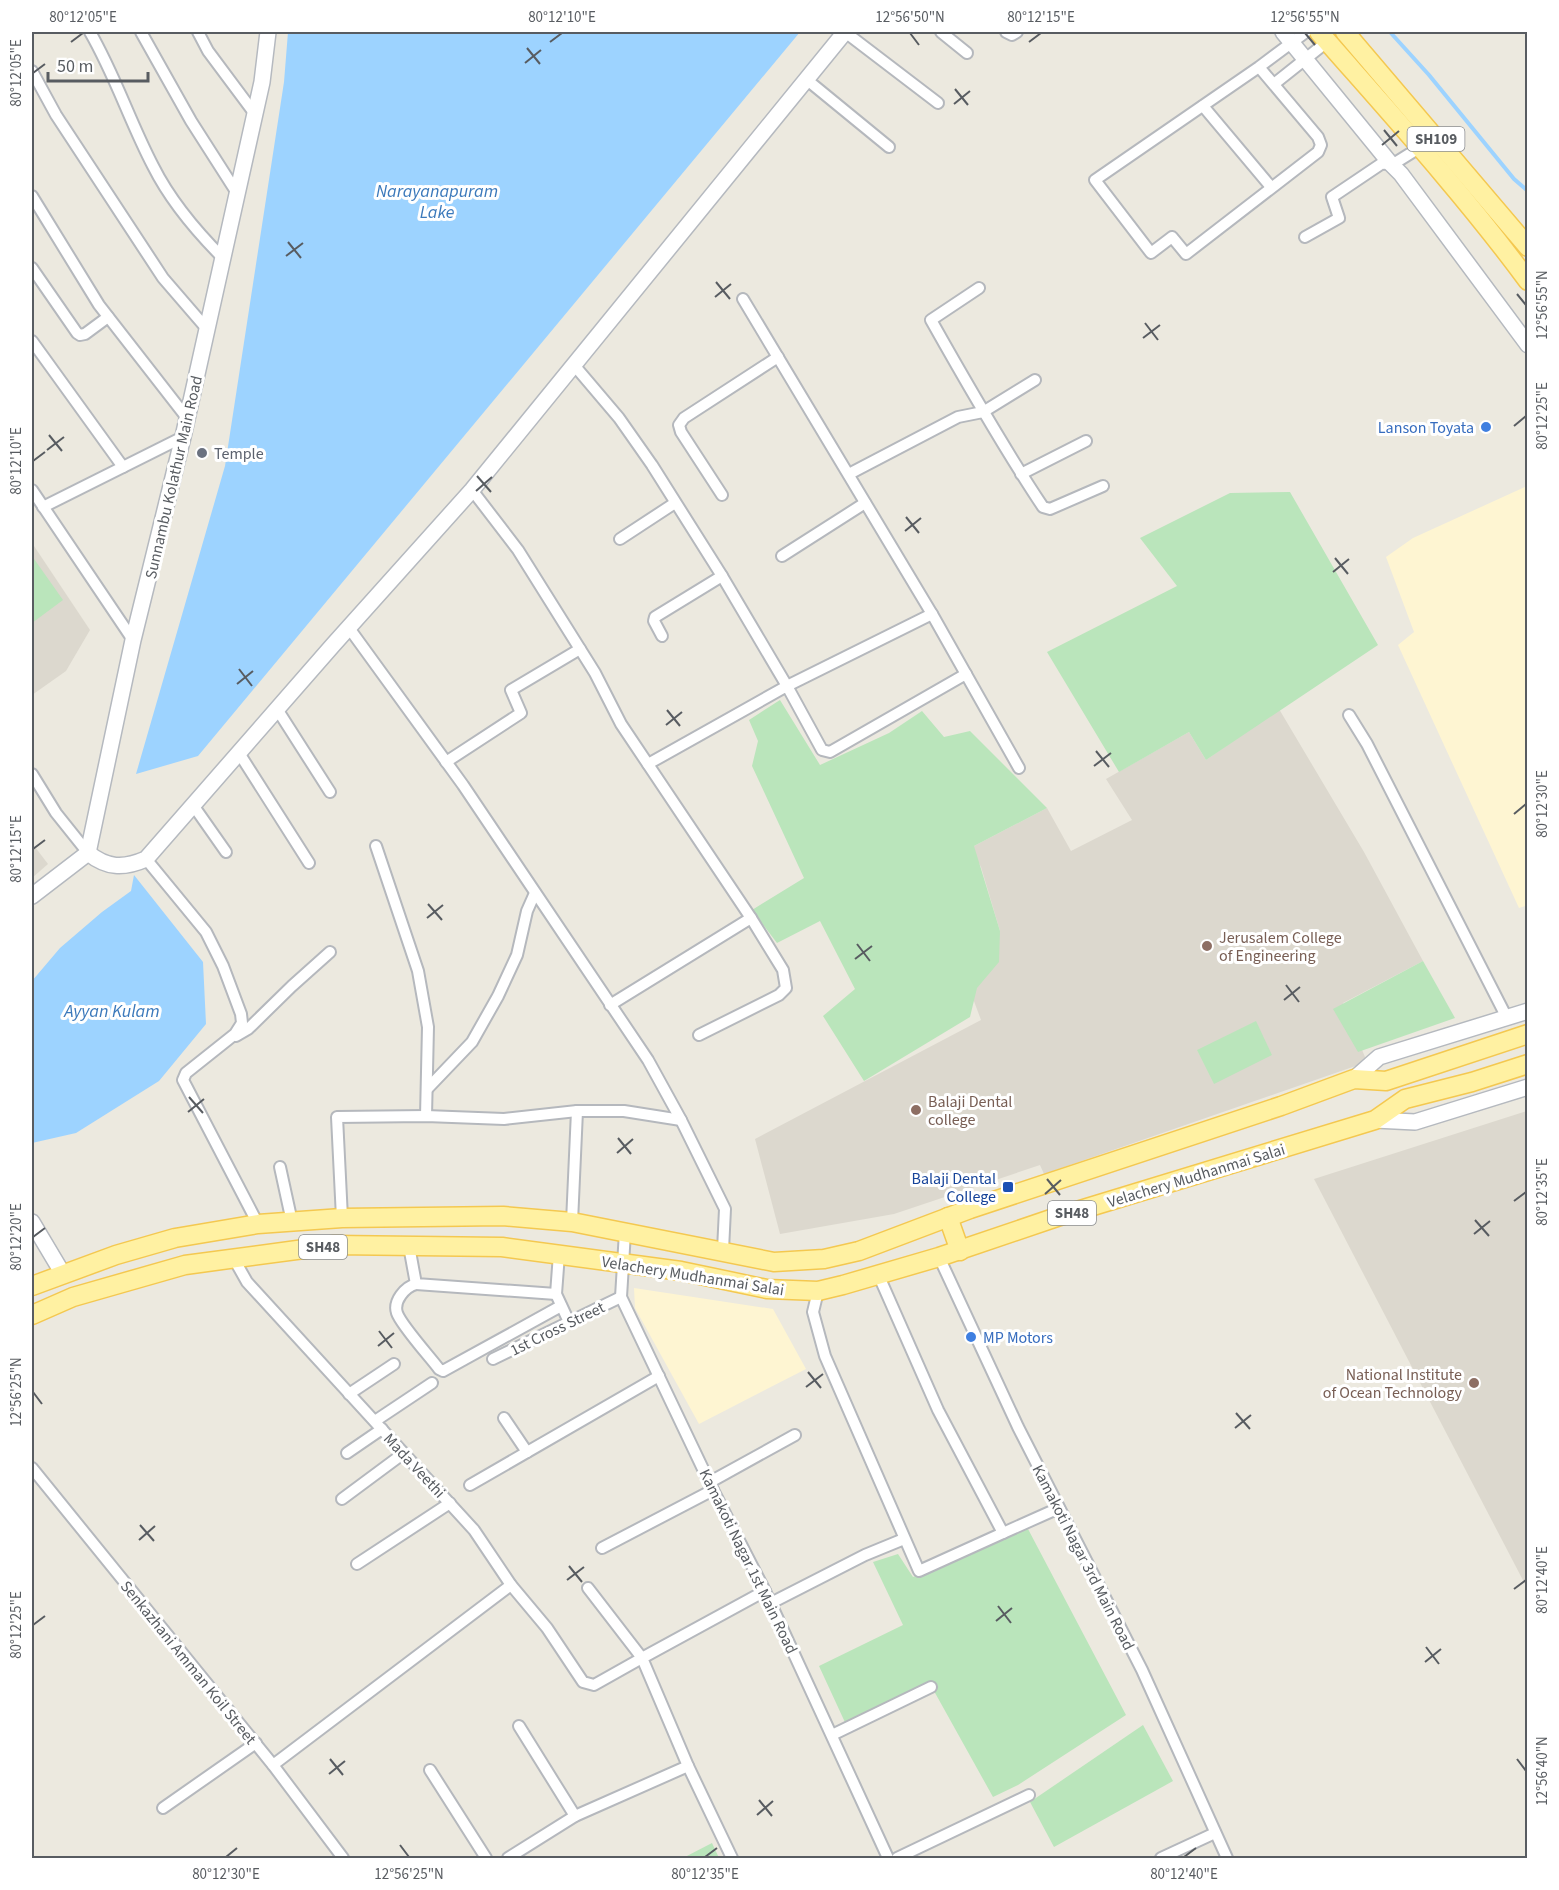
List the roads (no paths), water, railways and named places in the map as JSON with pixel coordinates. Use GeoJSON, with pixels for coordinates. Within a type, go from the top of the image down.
{"type":"FeatureCollection","features":[{"type":"Feature","properties":{"kind":"main road","name":"SH109"},"geometry":{"type":"LineString","coordinates":[[1345,32],[1522,252],[1527,281]]}},
{"type":"Feature","properties":{"kind":"main road","name":"SH109"},"geometry":{"type":"LineString","coordinates":[[1324,36],[1446,178],[1522,252]]}},
{"type":"Feature","properties":{"kind":"main road","name":"SH48"},"geometry":{"type":"LineString","coordinates":[[1354,1079],[1386,1081],[1527,1034]]}},
{"type":"Feature","properties":{"kind":"main road","name":"SH48"},"geometry":{"type":"LineString","coordinates":[[1375,1120],[1405,1099],[1472,1082],[1527,1064]]}},
{"type":"Feature","properties":{"kind":"main road","name":"Velachery Mudhanmai Salai"},"geometry":{"type":"LineString","coordinates":[[32,1286],[116,1255],[175,1238],[258,1224],[342,1218],[503,1216],[572,1222],[723,1250],[774,1262],[824,1259],[859,1251],[948,1217],[1281,1106],[1354,1079]]}},
{"type":"Feature","properties":{"kind":"main road","name":"Velachery Mudhanmai Salai"},"geometry":{"type":"LineString","coordinates":[[32,1315],[73,1297],[185,1265],[334,1245],[502,1247],[681,1271],[767,1289],[818,1291],[960,1251],[1068,1214],[1375,1120]]}},
{"type":"Feature","properties":{"kind":"main road"},"geometry":{"type":"LineString","coordinates":[[948,1217],[960,1251]]}},
{"type":"Feature","properties":{"kind":"street"},"geometry":{"type":"LineString","coordinates":[[90,32],[122,94],[153,167],[195,230],[223,258]]}},
{"type":"Feature","properties":{"kind":"street"},"geometry":{"type":"LineString","coordinates":[[141,32],[237,193]]}},
{"type":"Feature","properties":{"kind":"street"},"geometry":{"type":"LineString","coordinates":[[198,32],[208,51],[255,114]]}},
{"type":"Feature","properties":{"kind":"street","name":"Sunnambu Kolathur Main Road"},"geometry":{"type":"LineString","coordinates":[[88,853],[133,640],[183,437],[255,114],[262,82],[268,32]]}},
{"type":"Feature","properties":{"kind":"street"},"geometry":{"type":"LineString","coordinates":[[32,774],[56,813],[88,853],[102,863],[115,865],[132,865],[146,859],[472,490],[845,32],[938,103]]}},
{"type":"Feature","properties":{"kind":"street"},"geometry":{"type":"LineString","coordinates":[[941,32],[967,53]]}},
{"type":"Feature","properties":{"kind":"street"},"geometry":{"type":"LineString","coordinates":[[1006,32],[1012,35],[1017,32]]}},
{"type":"Feature","properties":{"kind":"street"},"geometry":{"type":"LineString","coordinates":[[1259,67],[1318,137],[1321,145],[1318,152],[1185,254],[1172,237],[1151,253],[1095,180],[1259,67],[1288,37],[1306,32]]}},
{"type":"Feature","properties":{"kind":"street"},"geometry":{"type":"LineString","coordinates":[[1274,84],[1306,59],[1324,36]]}},
{"type":"Feature","properties":{"kind":"street"},"geometry":{"type":"LineString","coordinates":[[1288,37],[1401,174],[1527,345]]}},
{"type":"Feature","properties":{"kind":"street"},"geometry":{"type":"LineString","coordinates":[[32,71],[56,115],[163,278],[207,329]]}},
{"type":"Feature","properties":{"kind":"street"},"geometry":{"type":"LineString","coordinates":[[806,79],[889,147]]}},
{"type":"Feature","properties":{"kind":"street"},"geometry":{"type":"LineString","coordinates":[[1203,106],[1271,187]]}},
{"type":"Feature","properties":{"kind":"street"},"geometry":{"type":"LineString","coordinates":[[1305,237],[1339,218],[1332,197],[1381,164],[1395,163],[1419,148]]}},
{"type":"Feature","properties":{"kind":"street"},"geometry":{"type":"LineString","coordinates":[[32,196],[108,317],[187,418]]}},
{"type":"Feature","properties":{"kind":"street"},"geometry":{"type":"LineString","coordinates":[[32,268],[80,335],[85,334],[108,317]]}},
{"type":"Feature","properties":{"kind":"street"},"geometry":{"type":"LineString","coordinates":[[980,288],[931,320],[1021,474],[1043,507],[1050,509],[1103,486]]}},
{"type":"Feature","properties":{"kind":"street"},"geometry":{"type":"LineString","coordinates":[[743,299],[932,614],[1019,768]]}},
{"type":"Feature","properties":{"kind":"street"},"geometry":{"type":"LineString","coordinates":[[32,341],[123,467]]}},
{"type":"Feature","properties":{"kind":"street"},"geometry":{"type":"LineString","coordinates":[[722,495],[681,432],[679,425],[684,418],[778,357]]}},
{"type":"Feature","properties":{"kind":"street"},"geometry":{"type":"LineString","coordinates":[[574,365],[619,418],[675,503],[722,576],[822,750],[826,752],[966,674]]}},
{"type":"Feature","properties":{"kind":"street"},"geometry":{"type":"LineString","coordinates":[[849,474],[958,417],[983,412],[1035,380]]}},
{"type":"Feature","properties":{"kind":"street"},"geometry":{"type":"LineString","coordinates":[[43,507],[183,437]]}},
{"type":"Feature","properties":{"kind":"street"},"geometry":{"type":"LineString","coordinates":[[1021,474],[1086,441]]}},
{"type":"Feature","properties":{"kind":"street"},"geometry":{"type":"LineString","coordinates":[[32,490],[133,640]]}},
{"type":"Feature","properties":{"kind":"street"},"geometry":{"type":"LineString","coordinates":[[472,490],[518,550],[580,649],[621,724],[751,918],[783,970],[786,988],[779,995],[699,1035]]}},
{"type":"Feature","properties":{"kind":"street"},"geometry":{"type":"LineString","coordinates":[[620,539],[675,503]]}},
{"type":"Feature","properties":{"kind":"street"},"geometry":{"type":"LineString","coordinates":[[782,556],[865,503]]}},
{"type":"Feature","properties":{"kind":"street"},"geometry":{"type":"LineString","coordinates":[[662,636],[654,621],[655,617],[722,576]]}},
{"type":"Feature","properties":{"kind":"street"},"geometry":{"type":"LineString","coordinates":[[648,764],[787,686],[932,614]]}},
{"type":"Feature","properties":{"kind":"street"},"geometry":{"type":"LineString","coordinates":[[349,628],[446,762],[648,1060],[681,1120],[724,1209],[723,1250]]}},
{"type":"Feature","properties":{"kind":"street"},"geometry":{"type":"LineString","coordinates":[[446,762],[521,713],[511,690],[580,649]]}},
{"type":"Feature","properties":{"kind":"street"},"geometry":{"type":"LineString","coordinates":[[277,709],[330,792]]}},
{"type":"Feature","properties":{"kind":"street"},"geometry":{"type":"LineString","coordinates":[[1349,715],[1367,744],[1507,1018]]}},
{"type":"Feature","properties":{"kind":"street"},"geometry":{"type":"LineString","coordinates":[[238,753],[309,863]]}},
{"type":"Feature","properties":{"kind":"street"},"geometry":{"type":"LineString","coordinates":[[193,805],[226,852]]}},
{"type":"Feature","properties":{"kind":"street"},"geometry":{"type":"LineString","coordinates":[[376,846],[418,971],[428,1027],[426,1116]]}},
{"type":"Feature","properties":{"kind":"street"},"geometry":{"type":"LineString","coordinates":[[32,896],[88,853]]}},
{"type":"Feature","properties":{"kind":"street"},"geometry":{"type":"LineString","coordinates":[[146,859],[206,932],[224,966],[242,1014],[239,1029],[186,1073],[183,1080],[258,1224]]}},
{"type":"Feature","properties":{"kind":"street"},"geometry":{"type":"LineString","coordinates":[[428,1088],[472,1042],[498,996],[517,955],[527,910],[535,893]]}},
{"type":"Feature","properties":{"kind":"street"},"geometry":{"type":"LineString","coordinates":[[610,1005],[751,918]]}},
{"type":"Feature","properties":{"kind":"street"},"geometry":{"type":"LineString","coordinates":[[230,1038],[248,1029],[330,952]]}},
{"type":"Feature","properties":{"kind":"street"},"geometry":{"type":"LineString","coordinates":[[1354,1079],[1379,1057],[1527,1011]]}},
{"type":"Feature","properties":{"kind":"street"},"geometry":{"type":"LineString","coordinates":[[1375,1120],[1415,1122],[1527,1087]]}},
{"type":"Feature","properties":{"kind":"street"},"geometry":{"type":"LineString","coordinates":[[342,1218],[337,1117],[426,1116],[504,1119],[577,1111],[624,1111],[681,1120]]}},
{"type":"Feature","properties":{"kind":"street"},"geometry":{"type":"LineString","coordinates":[[572,1222],[577,1111]]}},
{"type":"Feature","properties":{"kind":"street"},"geometry":{"type":"LineString","coordinates":[[280,1167],[292,1222]]}},
{"type":"Feature","properties":{"kind":"street"},"geometry":{"type":"LineString","coordinates":[[32,1222],[63,1274]]}},
{"type":"Feature","properties":{"kind":"street","name":"Kamakoti Nagar 1st Main Road"},"geometry":{"type":"LineString","coordinates":[[625,1232],[621,1297],[771,1603],[888,1858]]}},
{"type":"Feature","properties":{"kind":"street"},"geometry":{"type":"LineString","coordinates":[[410,1246],[416,1284]]}},
{"type":"Feature","properties":{"kind":"street"},"geometry":{"type":"LineString","coordinates":[[559,1254],[556,1294],[569,1322]]}},
{"type":"Feature","properties":{"kind":"street","name":"Kamakoti Nagar 3rd Main Road"},"geometry":{"type":"LineString","coordinates":[[939,1257],[1018,1427],[1142,1670],[1227,1858]]}},
{"type":"Feature","properties":{"kind":"street","name":"Mada Veethi"},"geometry":{"type":"LineString","coordinates":[[234,1258],[247,1282],[474,1530],[511,1585],[547,1628],[584,1682],[594,1685],[642,1658]]}},
{"type":"Feature","properties":{"kind":"street"},"geometry":{"type":"LineString","coordinates":[[878,1274],[938,1410],[1003,1533]]}},
{"type":"Feature","properties":{"kind":"street"},"geometry":{"type":"LineString","coordinates":[[556,1294],[416,1284],[405,1289],[397,1302],[398,1316],[439,1369],[443,1371],[561,1306]]}},
{"type":"Feature","properties":{"kind":"street"},"geometry":{"type":"LineString","coordinates":[[818,1291],[813,1312],[825,1356],[919,1571],[1059,1508]]}},
{"type":"Feature","properties":{"kind":"street","name":"1st Cross Street"},"geometry":{"type":"LineString","coordinates":[[493,1359],[621,1297]]}},
{"type":"Feature","properties":{"kind":"street"},"geometry":{"type":"LineString","coordinates":[[349,1394],[394,1364]]}},
{"type":"Feature","properties":{"kind":"street"},"geometry":{"type":"LineString","coordinates":[[470,1485],[659,1377]]}},
{"type":"Feature","properties":{"kind":"street"},"geometry":{"type":"LineString","coordinates":[[347,1453],[378,1425],[432,1383]]}},
{"type":"Feature","properties":{"kind":"street"},"geometry":{"type":"LineString","coordinates":[[504,1418],[527,1452]]}},
{"type":"Feature","properties":{"kind":"street"},"geometry":{"type":"LineString","coordinates":[[602,1548],[712,1486],[795,1435]]}},
{"type":"Feature","properties":{"kind":"street"},"geometry":{"type":"LineString","coordinates":[[342,1499],[404,1454]]}},
{"type":"Feature","properties":{"kind":"street","name":"Senkazhani Amman Koil Street"},"geometry":{"type":"LineString","coordinates":[[32,1470],[256,1743],[343,1858]]}},
{"type":"Feature","properties":{"kind":"street"},"geometry":{"type":"LineString","coordinates":[[357,1564],[450,1503]]}},
{"type":"Feature","properties":{"kind":"street"},"geometry":{"type":"LineString","coordinates":[[771,1603],[865,1555],[904,1539]]}},
{"type":"Feature","properties":{"kind":"street"},"geometry":{"type":"LineString","coordinates":[[273,1765],[511,1585]]}},
{"type":"Feature","properties":{"kind":"street"},"geometry":{"type":"LineString","coordinates":[[588,1588],[642,1658],[688,1766],[732,1858]]}},
{"type":"Feature","properties":{"kind":"street"},"geometry":{"type":"LineString","coordinates":[[642,1658],[765,1591]]}},
{"type":"Feature","properties":{"kind":"street"},"geometry":{"type":"LineString","coordinates":[[832,1735],[931,1687]]}},
{"type":"Feature","properties":{"kind":"street"},"geometry":{"type":"LineString","coordinates":[[519,1726],[575,1816]]}},
{"type":"Feature","properties":{"kind":"street"},"geometry":{"type":"LineString","coordinates":[[163,1808],[256,1743]]}},
{"type":"Feature","properties":{"kind":"street"},"geometry":{"type":"LineString","coordinates":[[508,1858],[575,1816],[688,1766]]}},
{"type":"Feature","properties":{"kind":"street"},"geometry":{"type":"LineString","coordinates":[[430,1770],[486,1858]]}},
{"type":"Feature","properties":{"kind":"street"},"geometry":{"type":"LineString","coordinates":[[897,1858],[1029,1795]]}},
{"type":"Feature","properties":{"kind":"street"},"geometry":{"type":"LineString","coordinates":[[1161,1858],[1215,1833]]}},
{"type":"Feature","properties":{"kind":"water","name":"Narayanapuram Lake"},"geometry":{"type":"Polygon","coordinates":[[[288,32],[800,32],[198,756],[136,774],[225,466],[284,82],[288,32]]]}},
{"type":"Feature","properties":{"kind":"water","name":"Ayyan Kulam"},"geometry":{"type":"Polygon","coordinates":[[[134,875],[203,962],[206,1024],[159,1081],[76,1133],[32,1143],[32,981],[60,948],[131,891],[134,875]]]}},
{"type":"Feature","properties":{"kind":"waterway"},"geometry":{"type":"LineString","coordinates":[[1390,32],[1429,75],[1514,179],[1528,191]]}},
{"type":"Feature","properties":{"kind":"place","name":"Lanson Toyata"},"geometry":{"type":"Point","coordinates":[1486,427]}},
{"type":"Feature","properties":{"kind":"place","name":"Temple"},"geometry":{"type":"Point","coordinates":[202,453]}},
{"type":"Feature","properties":{"kind":"place","name":"Jerusalem College of Engineering"},"geometry":{"type":"Point","coordinates":[1207,946]}},
{"type":"Feature","properties":{"kind":"place","name":"Balaji Dental college"},"geometry":{"type":"Point","coordinates":[916,1110]}},
{"type":"Feature","properties":{"kind":"place","name":"Balaji Dental College"},"geometry":{"type":"Point","coordinates":[1008,1187]}},
{"type":"Feature","properties":{"kind":"place","name":"MP Motors"},"geometry":{"type":"Point","coordinates":[971,1337]}},
{"type":"Feature","properties":{"kind":"place","name":"National Institute of Ocean Technology"},"geometry":{"type":"Point","coordinates":[1474,1383]}}]}
